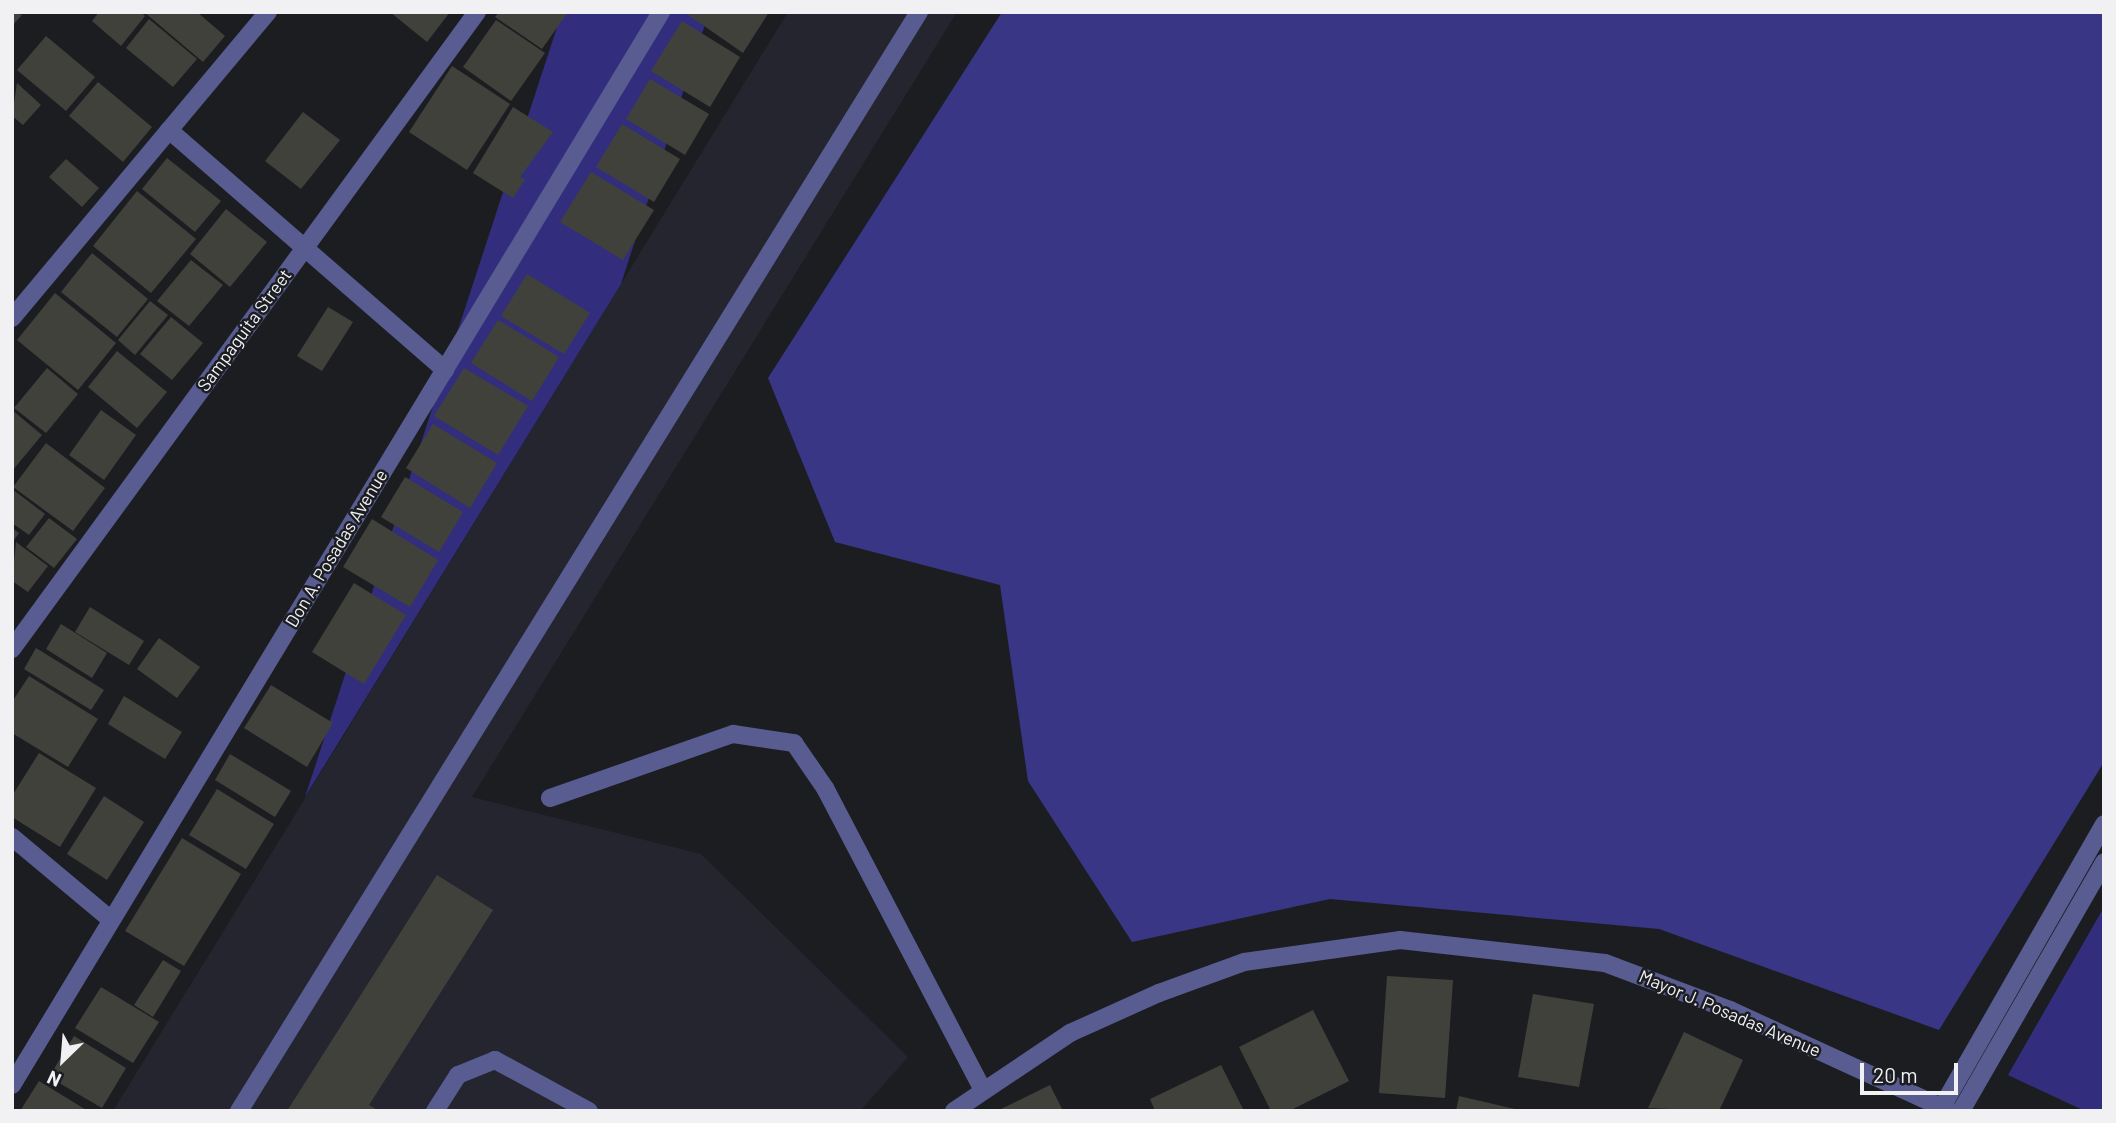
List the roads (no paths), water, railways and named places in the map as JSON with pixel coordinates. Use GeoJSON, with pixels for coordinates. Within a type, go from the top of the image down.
{"type":"FeatureCollection","features":[{"type":"Feature","properties":{"kind":"street"},"geometry":{"type":"LineString","coordinates":[[12,318],[268,12]]}},
{"type":"Feature","properties":{"kind":"street","name":"Sampaguita Street"},"geometry":{"type":"LineString","coordinates":[[12,649],[477,12]]}},
{"type":"Feature","properties":{"kind":"street","name":"Don A. Posadas Avenue"},"geometry":{"type":"LineString","coordinates":[[12,1085],[661,12]]}},
{"type":"Feature","properties":{"kind":"street"},"geometry":{"type":"LineString","coordinates":[[239,1111],[919,12]]}},
{"type":"Feature","properties":{"kind":"street"},"geometry":{"type":"LineString","coordinates":[[169,130],[445,370]]}},
{"type":"Feature","properties":{"kind":"street"},"geometry":{"type":"LineString","coordinates":[[550,798],[733,734],[794,743],[825,788],[981,1087]]}},
{"type":"Feature","properties":{"kind":"street"},"geometry":{"type":"LineString","coordinates":[[1946,1109],[2104,824]]}},
{"type":"Feature","properties":{"kind":"street"},"geometry":{"type":"LineString","coordinates":[[12,838],[110,919]]}},
{"type":"Feature","properties":{"kind":"street"},"geometry":{"type":"LineString","coordinates":[[1961,1111],[2104,862]]}},
{"type":"Feature","properties":{"kind":"street","name":"Mayor J. Posadas Avenue"},"geometry":{"type":"LineString","coordinates":[[954,1111],[981,1087],[1070,1033],[1244,962],[1400,940],[1605,963],[1730,1010],[1946,1109]]}},
{"type":"Feature","properties":{"kind":"street"},"geometry":{"type":"LineString","coordinates":[[435,1111],[458,1075],[495,1060],[589,1111]]}}]}
